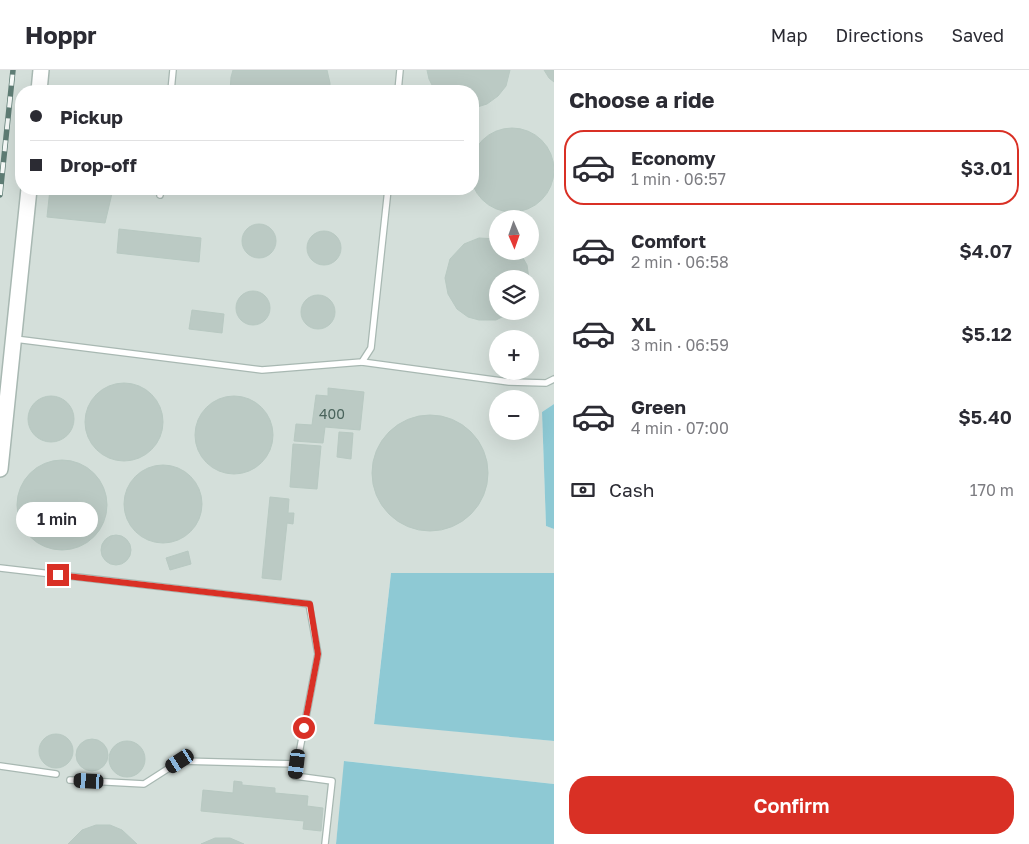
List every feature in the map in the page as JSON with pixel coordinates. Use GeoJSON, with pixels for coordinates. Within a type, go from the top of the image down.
{"type":"FeatureCollection","features":[{"type":"Feature","properties":{"kind":"street"},"geometry":{"type":"LineString","coordinates":[[40,85],[41,70]]}},
{"type":"Feature","properties":{"kind":"street"},"geometry":{"type":"LineString","coordinates":[[0,469],[28,195]]}},
{"type":"Feature","properties":{"kind":"lane"},"geometry":{"type":"LineString","coordinates":[[172,85],[173,70]]}},
{"type":"Feature","properties":{"kind":"lane"},"geometry":{"type":"LineString","coordinates":[[399,85],[400,70]]}},
{"type":"Feature","properties":{"kind":"lane"},"geometry":{"type":"LineString","coordinates":[[362,362],[371,348],[387,195]]}},
{"type":"Feature","properties":{"kind":"lane"},"geometry":{"type":"LineString","coordinates":[[13,339],[262,370],[362,362],[509,382],[546,383],[554,379]]}},
{"type":"Feature","properties":{"kind":"lane"},"geometry":{"type":"LineString","coordinates":[[0,568],[310,604],[318,654],[295,776],[332,781],[325,844]]}},
{"type":"Feature","properties":{"kind":"lane"},"geometry":{"type":"LineString","coordinates":[[70,780],[144,784],[180,761],[297,764]]}},
{"type":"Feature","properties":{"kind":"lane"},"geometry":{"type":"LineString","coordinates":[[0,766],[56,774]]}},
{"type":"Feature","properties":{"kind":"shaded area"},"geometry":{"type":"Polygon","coordinates":[[[0,70],[554,70],[554,404],[542,412],[546,526],[554,529],[554,573],[391,573],[374,723],[554,741],[554,784],[345,761],[336,844],[0,844],[0,70]]]}},
{"type":"Feature","properties":{"kind":"water"},"geometry":{"type":"Polygon","coordinates":[[[554,404],[554,529],[546,526],[542,412],[554,404]]]}},
{"type":"Feature","properties":{"kind":"water"},"geometry":{"type":"Polygon","coordinates":[[[391,573],[554,573],[554,741],[374,724],[391,573]]]}},
{"type":"Feature","properties":{"kind":"water"},"geometry":{"type":"Polygon","coordinates":[[[344,761],[554,784],[554,844],[336,844],[344,761]]]}},
{"type":"Feature","properties":{"kind":"building"},"geometry":{"type":"Polygon","coordinates":[[[233,70],[327,70],[330,85],[230,85],[233,70]]]}},
{"type":"Feature","properties":{"kind":"building"},"geometry":{"type":"Polygon","coordinates":[[[427,70],[510,70],[506,86],[498,96],[487,104],[479,106],[479,85],[432,85],[427,70]]]}},
{"type":"Feature","properties":{"kind":"building"},"geometry":{"type":"Polygon","coordinates":[[[544,70],[554,70],[554,82],[549,78],[544,70]]]}},
{"type":"Feature","properties":{"kind":"building"},"geometry":{"type":"Polygon","coordinates":[[[504,129],[520,129],[535,135],[547,147],[554,170],[553,178],[547,193],[535,205],[523,210],[501,210],[489,205],[479,195],[479,145],[489,135],[504,129]]]}},
{"type":"Feature","properties":{"kind":"building"},"geometry":{"type":"Polygon","coordinates":[[[49,195],[112,195],[105,223],[47,217],[49,195]]]}},
{"type":"Feature","properties":{"kind":"building"},"geometry":{"type":"Polygon","coordinates":[[[259,224],[271,229],[276,241],[271,253],[259,258],[247,253],[242,241],[247,229],[259,224]]]}},
{"type":"Feature","properties":{"kind":"building"},"geometry":{"type":"Polygon","coordinates":[[[119,229],[201,238],[199,262],[117,253],[119,229]]]}},
{"type":"Feature","properties":{"kind":"building"},"geometry":{"type":"Polygon","coordinates":[[[324,231],[336,236],[341,248],[336,260],[324,265],[312,260],[307,248],[312,236],[324,231]]]}},
{"type":"Feature","properties":{"kind":"building"},"geometry":{"type":"Polygon","coordinates":[[[479,238],[489,239],[489,260],[524,260],[527,265],[528,270],[489,270],[489,320],[468,317],[457,309],[448,294],[445,278],[450,259],[464,244],[479,238]]]}},
{"type":"Feature","properties":{"kind":"building"},"geometry":{"type":"Polygon","coordinates":[[[253,291],[265,296],[270,308],[265,320],[253,325],[241,320],[236,308],[241,296],[253,291]]]}},
{"type":"Feature","properties":{"kind":"building"},"geometry":{"type":"Polygon","coordinates":[[[318,295],[330,300],[335,312],[330,324],[318,329],[306,324],[301,312],[306,300],[318,295]]]}},
{"type":"Feature","properties":{"kind":"building"},"geometry":{"type":"Polygon","coordinates":[[[192,310],[224,314],[222,333],[189,329],[192,310]]]}},
{"type":"Feature","properties":{"kind":"building"},"geometry":{"type":"Polygon","coordinates":[[[116,383],[132,383],[146,389],[157,400],[163,414],[163,430],[157,444],[146,455],[132,461],[116,461],[102,455],[91,444],[85,430],[85,414],[91,400],[102,389],[116,383]]]}},
{"type":"Feature","properties":{"kind":"building"},"geometry":{"type":"Polygon","coordinates":[[[328,388],[364,392],[360,430],[325,427],[323,443],[294,441],[296,424],[312,425],[316,395],[328,396],[328,388]]]}},
{"type":"Feature","properties":{"kind":"building"},"geometry":{"type":"Polygon","coordinates":[[[46,396],[56,396],[70,406],[74,419],[70,432],[64,438],[56,442],[46,442],[32,432],[28,424],[28,414],[38,400],[46,396]]]}},
{"type":"Feature","properties":{"kind":"building"},"geometry":{"type":"Polygon","coordinates":[[[226,396],[242,396],[256,402],[267,413],[273,427],[273,443],[267,457],[256,468],[242,474],[226,474],[212,468],[201,457],[195,443],[195,427],[201,413],[212,402],[226,396]]]}},
{"type":"Feature","properties":{"kind":"building"},"geometry":{"type":"Polygon","coordinates":[[[430,415],[452,420],[471,432],[483,451],[488,473],[483,495],[471,514],[452,526],[430,531],[408,526],[389,514],[377,495],[372,473],[377,451],[389,432],[408,420],[430,415]]]}},
{"type":"Feature","properties":{"kind":"building"},"geometry":{"type":"Polygon","coordinates":[[[339,432],[353,433],[351,459],[337,457],[339,432]]]}},
{"type":"Feature","properties":{"kind":"building"},"geometry":{"type":"Polygon","coordinates":[[[293,444],[321,446],[317,489],[290,487],[293,444]]]}},
{"type":"Feature","properties":{"kind":"building"},"geometry":{"type":"Polygon","coordinates":[[[62,460],[79,464],[94,473],[103,488],[107,505],[103,522],[94,537],[79,546],[62,550],[45,546],[30,537],[21,522],[17,505],[21,488],[30,473],[45,464],[62,460]]]}},
{"type":"Feature","properties":{"kind":"building"},"geometry":{"type":"Polygon","coordinates":[[[155,465],[171,465],[185,471],[196,482],[202,496],[202,512],[196,526],[185,537],[171,543],[155,543],[141,537],[130,526],[124,512],[124,496],[130,482],[141,471],[155,465]]]}},
{"type":"Feature","properties":{"kind":"building"},"geometry":{"type":"Polygon","coordinates":[[[270,497],[289,499],[288,513],[294,513],[293,524],[287,523],[281,580],[262,578],[270,497]]]}},
{"type":"Feature","properties":{"kind":"building"},"geometry":{"type":"Polygon","coordinates":[[[116,535],[127,539],[131,550],[127,561],[116,565],[105,561],[101,550],[105,539],[116,535]]]}},
{"type":"Feature","properties":{"kind":"building"},"geometry":{"type":"Polygon","coordinates":[[[188,551],[191,564],[170,570],[166,558],[188,551]]]}},
{"type":"Feature","properties":{"kind":"building"},"geometry":{"type":"Polygon","coordinates":[[[56,734],[68,739],[73,751],[68,763],[56,768],[44,763],[39,751],[44,739],[56,734]]]}},
{"type":"Feature","properties":{"kind":"building"},"geometry":{"type":"Polygon","coordinates":[[[92,739],[104,743],[108,755],[104,767],[92,771],[80,767],[76,755],[80,743],[92,739]]]}},
{"type":"Feature","properties":{"kind":"building"},"geometry":{"type":"Polygon","coordinates":[[[127,741],[134,742],[140,746],[144,752],[144,766],[140,772],[134,776],[127,777],[120,776],[114,772],[110,766],[109,759],[110,752],[114,746],[120,742],[127,741]]]}},
{"type":"Feature","properties":{"kind":"building"},"geometry":{"type":"Polygon","coordinates":[[[234,781],[242,782],[242,785],[275,788],[275,793],[308,796],[307,806],[323,808],[321,831],[303,829],[304,821],[201,811],[203,790],[233,793],[234,781]]]}},
{"type":"Feature","properties":{"kind":"building"},"geometry":{"type":"Polygon","coordinates":[[[96,825],[110,825],[122,830],[137,844],[68,844],[82,830],[96,825]]]}},
{"type":"Feature","properties":{"kind":"building"},"geometry":{"type":"Polygon","coordinates":[[[215,838],[230,838],[244,844],[201,844],[215,838]]]}},
{"type":"Feature","properties":{"kind":"railway"},"geometry":{"type":"LineString","coordinates":[[0,195],[13,70]]}},
{"type":"Feature","properties":{"kind":"route"},"geometry":{"type":"LineString","coordinates":[[58,575],[310,604],[318,654],[304,728]]}}]}
